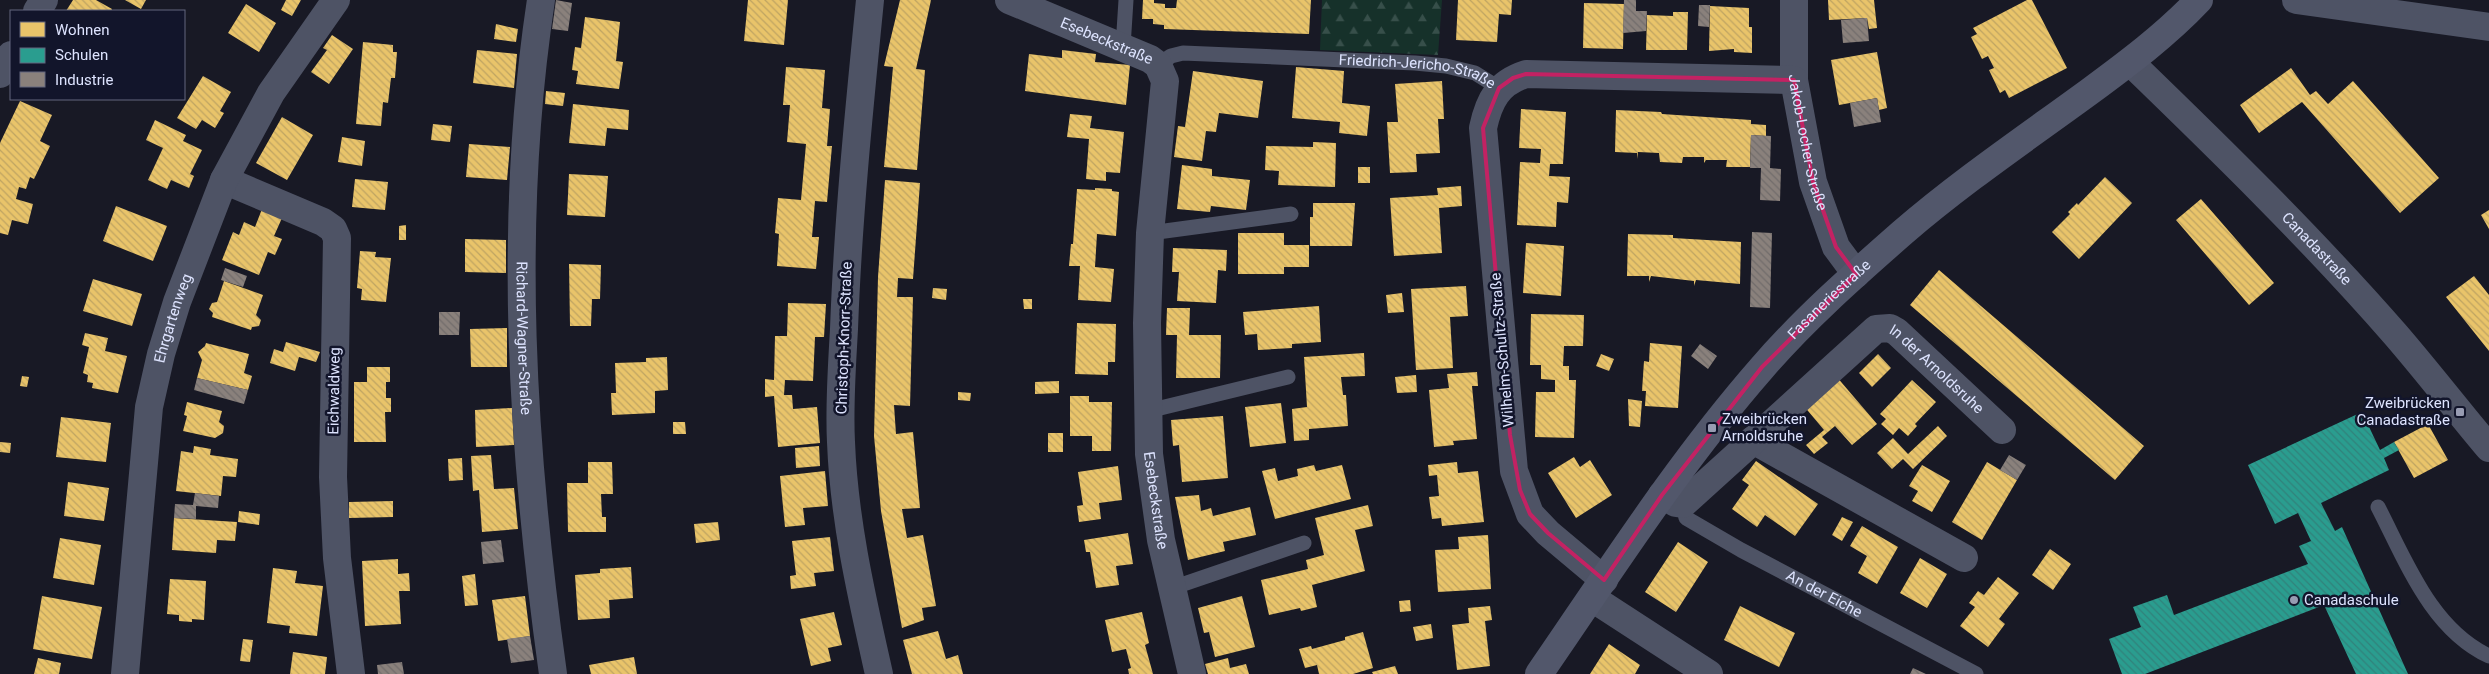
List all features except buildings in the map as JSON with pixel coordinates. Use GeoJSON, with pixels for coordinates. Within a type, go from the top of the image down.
{"type":"FeatureCollection","features":[{"type":"Feature","properties":{"kind":"street","name":"Ehrgartenweg"},"geometry":{"type":"LineString","coordinates":[[125,674],[149,407],[161,354],[177,302],[224,180],[271,93],[336,0]]}},
{"type":"Feature","properties":{"kind":"street","name":"Richard-Wagner-Straße"},"geometry":{"type":"LineString","coordinates":[[541,0],[525,136],[521,234],[521,324],[534,515],[554,674]]}},
{"type":"Feature","properties":{"kind":"street","name":"Christoph-Knorr-Straße"},"geometry":{"type":"LineString","coordinates":[[870,0],[854,158],[847,262],[841,442],[847,506],[859,588],[879,674]]}},
{"type":"Feature","properties":{"kind":"street","name":"Esebeckstraße"},"geometry":{"type":"LineString","coordinates":[[1009,0],[1150,59],[1158,66],[1165,82],[1150,233],[1148,411],[1154,500],[1192,674]]}},
{"type":"Feature","properties":{"kind":"street","name":"Jakob-Locher-Straße"},"geometry":{"type":"LineString","coordinates":[[1794,0],[1794,80],[1813,182],[1836,247],[1856,274]]}},
{"type":"Feature","properties":{"kind":"street","name":"Fasaneriestraße"},"geometry":{"type":"LineString","coordinates":[[1539,674],[1598,589],[1672,500],[1712,428],[1762,367],[1856,274],[1945,197],[2130,62],[2169,30],[2199,0]]}},
{"type":"Feature","properties":{"kind":"street"},"geometry":{"type":"LineString","coordinates":[[2296,0],[2489,27]]}},
{"type":"Feature","properties":{"kind":"street"},"geometry":{"type":"LineString","coordinates":[[0,74],[10,57]]}},
{"type":"Feature","properties":{"kind":"street","name":"Canadastraße"},"geometry":{"type":"LineString","coordinates":[[2130,62],[2217,146],[2325,257],[2395,334],[2489,448]]}},
{"type":"Feature","properties":{"kind":"street","name":"Friedrich-Jericho-Straße"},"geometry":{"type":"LineString","coordinates":[[1499,88],[1514,78],[1526,74],[1794,80]]}},
{"type":"Feature","properties":{"kind":"street","name":"Wilhelm-Schultz-Straße"},"geometry":{"type":"LineString","coordinates":[[1499,88],[1487,110],[1483,128],[1514,471],[1530,514],[1598,589],[1709,674]]}},
{"type":"Feature","properties":{"kind":"street","name":"Eichwaldweg"},"geometry":{"type":"LineString","coordinates":[[224,180],[323,222],[333,229],[337,238],[333,477],[337,558],[350,674]]}},
{"type":"Feature","properties":{"kind":"street","name":"In der Arnoldsruhe"},"geometry":{"type":"LineString","coordinates":[[1672,500],[1753,440],[1876,328],[1884,327],[1897,332],[2002,430]]}},
{"type":"Feature","properties":{"kind":"street"},"geometry":{"type":"LineString","coordinates":[[1753,440],[1964,558]]}},
{"type":"Feature","properties":{"kind":"lane"},"geometry":{"type":"LineString","coordinates":[[1123,47],[1126,0]]}},
{"type":"Feature","properties":{"kind":"lane","name":"Friedrich-Jericho-Straße"},"geometry":{"type":"LineString","coordinates":[[1158,66],[1171,56],[1183,53],[1415,63],[1446,66],[1474,73],[1499,88]]}},
{"type":"Feature","properties":{"kind":"lane"},"geometry":{"type":"LineString","coordinates":[[1150,233],[1291,214]]}},
{"type":"Feature","properties":{"kind":"lane"},"geometry":{"type":"LineString","coordinates":[[1148,411],[1288,377]]}},
{"type":"Feature","properties":{"kind":"lane","name":"An der Eiche"},"geometry":{"type":"LineString","coordinates":[[1672,500],[1686,518],[1741,550],[1976,674]]}},
{"type":"Feature","properties":{"kind":"lane"},"geometry":{"type":"LineString","coordinates":[[2378,507],[2436,614],[2471,647],[2489,656]]}},
{"type":"Feature","properties":{"kind":"lane"},"geometry":{"type":"LineString","coordinates":[[1172,588],[1304,542]]}},
{"type":"Feature","properties":{"kind":"highlighted area"},"geometry":{"type":"Polygon","coordinates":[[[1526,74],[1794,80],[1813,182],[1836,247],[1856,274],[1762,367],[1662,495],[1604,580],[1548,533],[1530,514],[1520,490],[1510,435],[1483,128],[1499,88],[1513,78],[1526,74]]]}},
{"type":"Feature","properties":{"kind":"green space"},"geometry":{"type":"Polygon","coordinates":[[[1322,0],[1442,0],[1438,55],[1320,50],[1322,0]]]}},
{"type":"Feature","properties":{"kind":"place","name":"Zweibrücken Canadastraße"},"geometry":{"type":"Point","coordinates":[2460,412]}},
{"type":"Feature","properties":{"kind":"place","name":"Zweibrücken Arnoldsruhe"},"geometry":{"type":"Point","coordinates":[1712,428]}},
{"type":"Feature","properties":{"kind":"place","name":"Canadaschule"},"geometry":{"type":"Point","coordinates":[2294,600]}}]}
